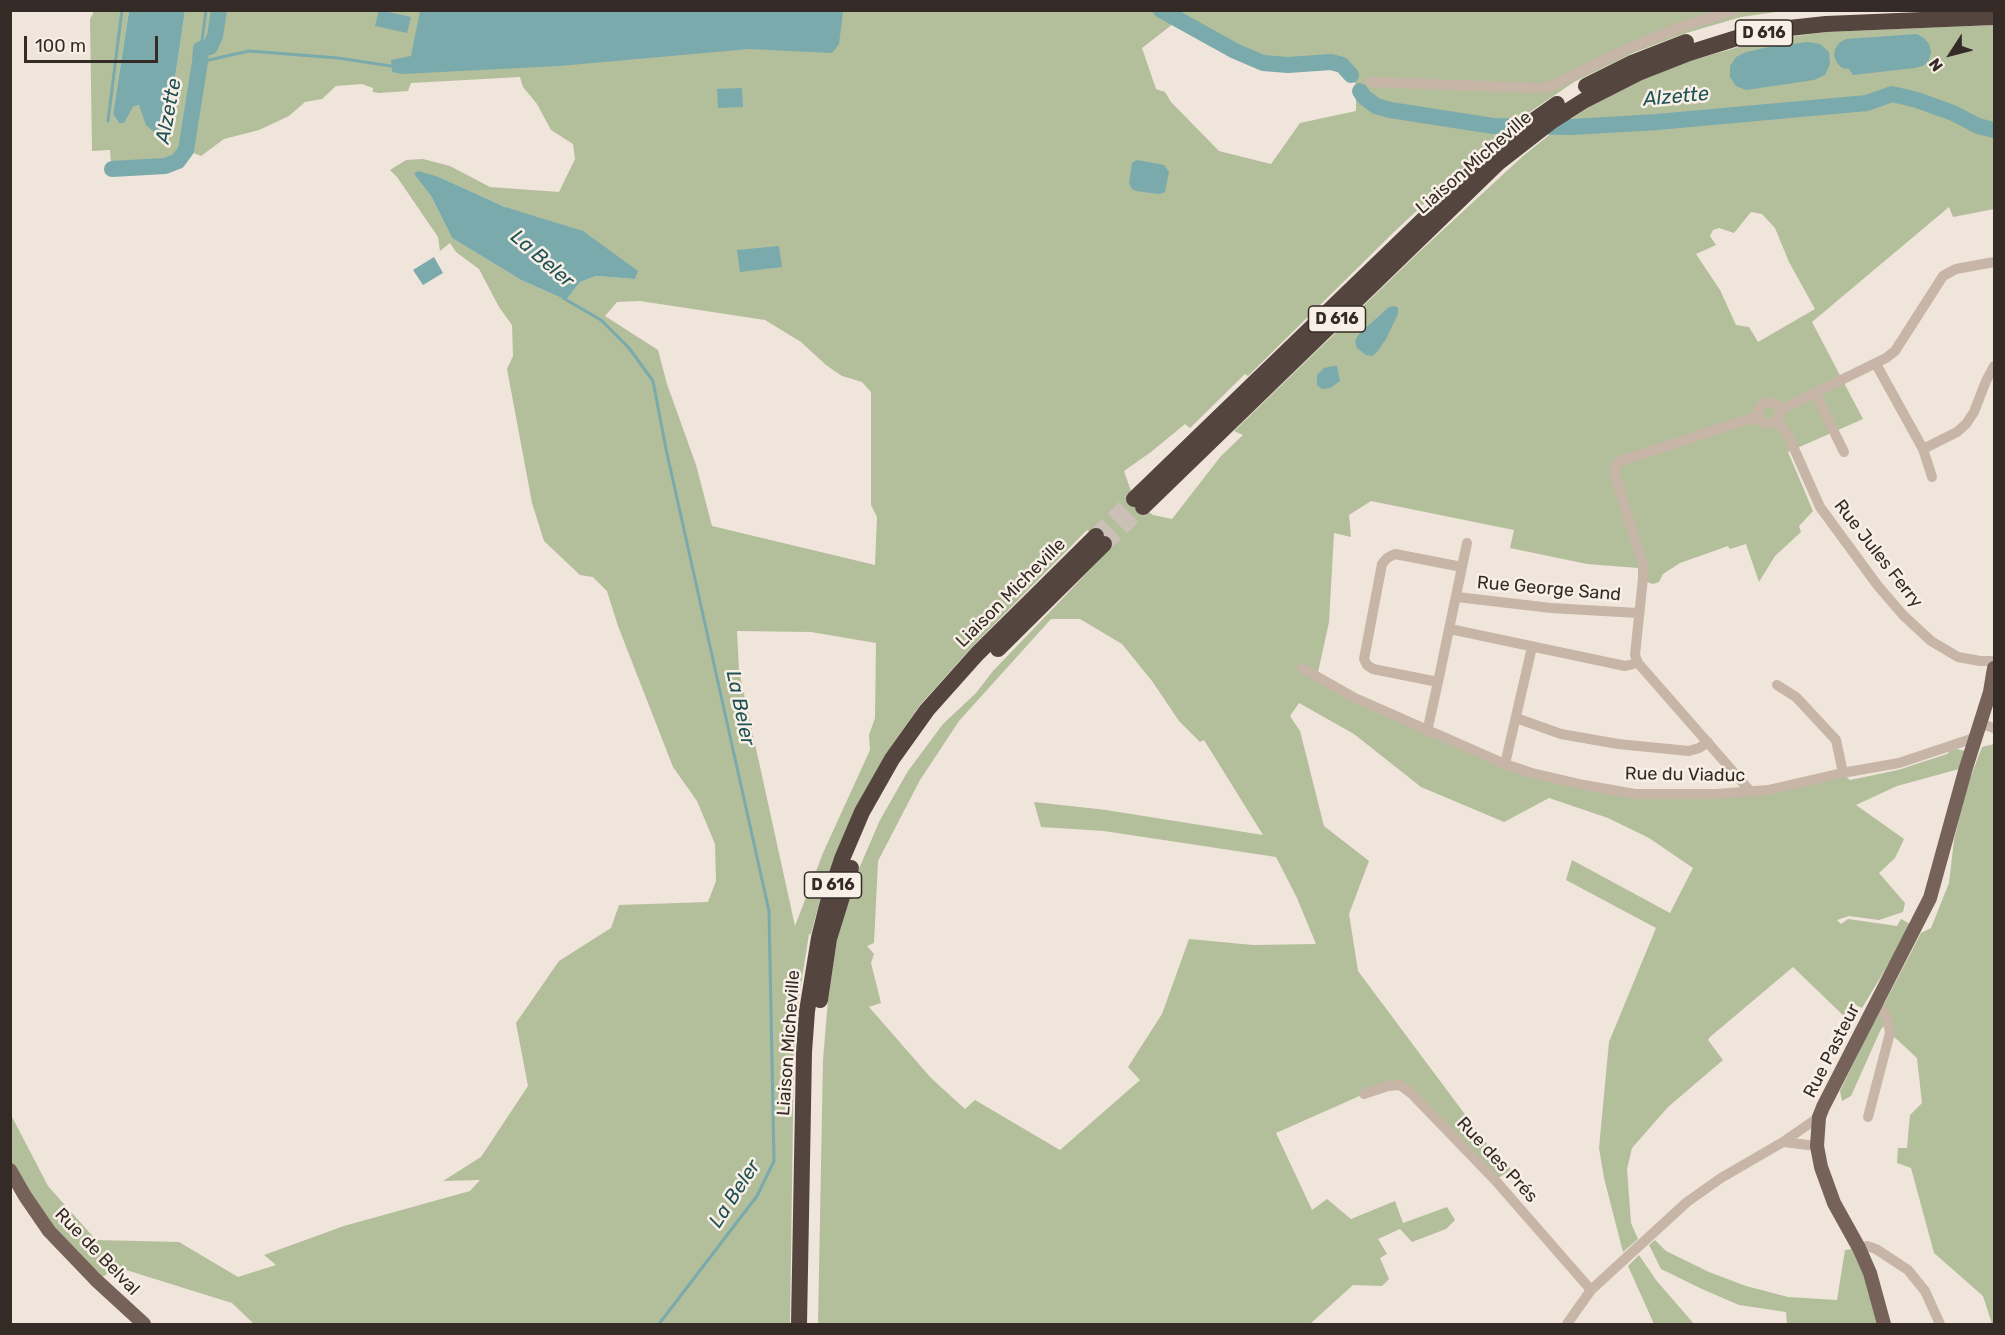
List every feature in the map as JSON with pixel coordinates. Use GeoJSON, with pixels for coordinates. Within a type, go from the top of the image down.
{"type":"FeatureCollection","features":[{"type":"Feature","properties":{"kind":"highway","name":"Liaison Micheville"},"geometry":{"type":"LineString","coordinates":[[1875,10],[1826,13],[1737,26],[1687,41],[1632,63],[1581,89],[1534,127],[1138,503],[1402,238],[1516,133],[1534,127],[1552,121],[1585,99],[1638,73],[1689,53],[1740,37],[1780,29],[1826,24],[1995,17]]}},
{"type":"Feature","properties":{"kind":"highway","name":"Liaison Micheville"},"geometry":{"type":"LineString","coordinates":[[799,1324],[804,1052],[807,1011],[819,938],[842,859],[862,812],[892,759],[927,710],[977,654],[1100,540],[935,717],[901,765],[873,817],[850,869],[829,939],[818,1011],[810,1324]]}},
{"type":"Feature","properties":{"kind":"main road","name":"Rue Pasteur"},"geometry":{"type":"LineString","coordinates":[[1884,1324],[1870,1273],[1827,1186],[1818,1146],[1819,1117],[1930,898],[1965,771],[1984,729],[1995,668]]}},
{"type":"Feature","properties":{"kind":"main road","name":"Rue de Belval"},"geometry":{"type":"LineString","coordinates":[[10,1170],[49,1231],[96,1280],[144,1324]]}},
{"type":"Feature","properties":{"kind":"street"},"geometry":{"type":"LineString","coordinates":[[1371,82],[1549,87],[1683,26],[1736,10]]}},
{"type":"Feature","properties":{"kind":"street"},"geometry":{"type":"LineString","coordinates":[[1779,416],[1775,404],[1767,403],[1760,407],[1759,416],[1766,424],[1779,416],[1815,393],[1886,358],[1894,351],[1943,276],[1956,269],[1995,262]]}},
{"type":"Feature","properties":{"kind":"street"},"geometry":{"type":"LineString","coordinates":[[1876,364],[1923,449],[1932,477]]}},
{"type":"Feature","properties":{"kind":"street"},"geometry":{"type":"LineString","coordinates":[[1923,449],[1956,432],[1966,424],[1995,366]]}},
{"type":"Feature","properties":{"kind":"street"},"geometry":{"type":"LineString","coordinates":[[1815,393],[1844,452]]}},
{"type":"Feature","properties":{"kind":"street"},"geometry":{"type":"LineString","coordinates":[[1751,792],[1638,663],[1635,655],[1644,568],[1614,472],[1621,460],[1759,416]]}},
{"type":"Feature","properties":{"kind":"street","name":"Rue Jules Ferry"},"geometry":{"type":"LineString","coordinates":[[1779,416],[1820,507],[1878,586],[1903,615],[1931,641],[1958,657],[1995,661]]}},
{"type":"Feature","properties":{"kind":"street","name":"Rue George Sand"},"geometry":{"type":"LineString","coordinates":[[1427,732],[1467,543]]}},
{"type":"Feature","properties":{"kind":"street","name":"Rue George Sand"},"geometry":{"type":"LineString","coordinates":[[1438,682],[1373,669],[1367,665],[1365,659],[1382,564],[1395,554],[1462,567]]}},
{"type":"Feature","properties":{"kind":"street","name":"Rue George Sand"},"geometry":{"type":"LineString","coordinates":[[1457,597],[1551,608],[1638,613]]}},
{"type":"Feature","properties":{"kind":"street"},"geometry":{"type":"LineString","coordinates":[[1450,629],[1624,666],[1638,663]]}},
{"type":"Feature","properties":{"kind":"street"},"geometry":{"type":"LineString","coordinates":[[1504,764],[1532,647]]}},
{"type":"Feature","properties":{"kind":"street","name":"Rue du Viaduc"},"geometry":{"type":"LineString","coordinates":[[1302,668],[1355,698],[1427,732],[1504,764],[1584,785],[1635,794],[1751,792],[1899,763],[1984,729]]}},
{"type":"Feature","properties":{"kind":"street"},"geometry":{"type":"LineString","coordinates":[[1777,685],[1796,697],[1836,740],[1843,773]]}},
{"type":"Feature","properties":{"kind":"street"},"geometry":{"type":"LineString","coordinates":[[1516,718],[1561,734],[1618,744],[1689,751],[1708,742]]}},
{"type":"Feature","properties":{"kind":"street","name":"Rue Pasteur"},"geometry":{"type":"LineString","coordinates":[[1868,1117],[1890,1034],[1881,1007],[1875,1005]]}},
{"type":"Feature","properties":{"kind":"street","name":"Rue des Prés"},"geometry":{"type":"LineString","coordinates":[[1364,1094],[1388,1086],[1400,1085],[1412,1094],[1495,1180],[1591,1290]]}},
{"type":"Feature","properties":{"kind":"street"},"geometry":{"type":"LineString","coordinates":[[1568,1324],[1591,1290],[1687,1202],[1819,1117]]}},
{"type":"Feature","properties":{"kind":"street"},"geometry":{"type":"LineString","coordinates":[[1783,1142],[1818,1146]]}},
{"type":"Feature","properties":{"kind":"street"},"geometry":{"type":"LineString","coordinates":[[1859,1248],[1867,1246],[1876,1249],[1908,1270],[1925,1291],[1940,1324]]}},
{"type":"Feature","properties":{"kind":"green space"},"geometry":{"type":"Polygon","coordinates":[[[94,11],[129,11],[113,114],[119,123],[133,107],[139,105],[143,113],[167,132],[185,11],[1783,11],[1741,17],[1683,34],[1633,53],[1574,82],[1524,116],[1481,151],[1395,231],[1248,376],[1245,374],[1190,428],[1185,424],[1124,471],[1133,497],[1146,510],[1153,515],[1172,519],[1221,456],[1243,435],[1234,431],[1418,253],[1523,156],[1563,124],[1591,106],[1641,80],[1690,61],[1742,46],[1781,38],[1827,32],[1994,25],[1994,209],[1953,217],[1949,207],[1812,322],[1863,419],[1788,452],[1813,511],[1799,526],[1801,532],[1775,556],[1759,582],[1746,544],[1730,549],[1728,546],[1680,563],[1663,574],[1659,582],[1653,584],[1638,579],[1638,568],[1587,564],[1510,548],[1514,530],[1371,501],[1349,515],[1351,537],[1334,533],[1329,622],[1317,677],[1505,764],[1635,794],[1716,794],[1842,773],[1850,780],[1898,770],[1957,749],[1965,751],[1959,769],[1897,786],[1856,805],[1904,839],[1895,858],[1879,873],[1905,903],[1903,912],[1879,920],[1849,916],[1837,920],[1841,924],[1848,919],[1897,926],[1901,919],[1912,925],[1862,1008],[1854,1004],[1847,1019],[1793,967],[1710,1037],[1708,1040],[1723,1060],[1668,1107],[1632,1148],[1627,1169],[1631,1223],[1638,1239],[1623,1252],[1604,1178],[1599,1148],[1609,1042],[1656,928],[1566,880],[1572,860],[1670,913],[1693,868],[1649,838],[1608,818],[1549,798],[1504,822],[1421,787],[1354,734],[1299,703],[1290,716],[1300,731],[1324,826],[1369,861],[1349,914],[1358,971],[1502,1164],[1509,1166],[1511,1170],[1495,1180],[1400,1085],[1364,1094],[1276,1133],[1312,1210],[1327,1199],[1351,1219],[1395,1201],[1403,1223],[1447,1207],[1455,1220],[1446,1229],[1412,1242],[1400,1229],[1378,1239],[1387,1254],[1380,1258],[1389,1279],[1382,1286],[1353,1285],[1310,1324],[818,1324],[823,1060],[828,1000],[837,940],[858,871],[880,820],[908,771],[943,724],[976,693],[993,671],[1109,550],[1087,530],[971,648],[920,705],[885,755],[855,809],[821,896],[811,934],[809,934],[797,1010],[794,1050],[790,1324],[254,1324],[232,1303],[123,1269],[115,1270],[96,1280],[49,1231],[11,1170],[10,1113],[48,1186],[96,1240],[179,1242],[238,1277],[276,1265],[264,1255],[344,1226],[470,1191],[480,1180],[443,1181],[481,1157],[528,1086],[516,1023],[559,961],[611,928],[619,905],[708,902],[716,881],[715,844],[697,801],[673,767],[618,626],[607,591],[593,577],[580,575],[544,541],[532,503],[507,369],[513,356],[512,325],[499,307],[479,269],[456,252],[450,243],[440,251],[438,237],[390,170],[406,160],[423,159],[450,166],[490,187],[559,192],[575,159],[573,144],[551,130],[537,104],[523,87],[520,77],[411,83],[408,91],[379,93],[373,92],[373,88],[362,84],[336,86],[322,99],[305,102],[289,116],[259,130],[224,139],[201,156],[186,150],[169,162],[111,163],[110,150],[92,151],[90,19],[94,11]],[[1178,20],[1142,48],[1156,89],[1165,92],[1171,102],[1219,151],[1271,164],[1300,123],[1356,111],[1356,93],[1359,91],[1351,75],[1342,65],[1331,62],[1288,65],[1263,63],[1235,51],[1178,20]],[[414,174],[431,196],[452,238],[521,280],[566,300],[580,282],[596,276],[635,279],[505,207],[439,177],[414,174]],[[1751,212],[1734,233],[1719,228],[1713,230],[1710,236],[1716,245],[1696,254],[1720,290],[1736,325],[1749,327],[1758,342],[1815,309],[1789,262],[1775,228],[1762,214],[1751,212]],[[640,301],[617,302],[605,316],[658,350],[667,384],[696,465],[712,526],[875,565],[877,517],[871,505],[871,392],[862,382],[842,376],[801,342],[765,320],[640,301]],[[1051,619],[959,721],[920,780],[878,861],[874,943],[867,946],[874,954],[871,963],[881,1003],[869,1007],[931,1078],[965,1109],[975,1100],[1060,1150],[1140,1080],[1128,1067],[1162,1014],[1189,939],[1253,945],[1316,944],[1297,898],[1276,857],[1104,831],[1041,827],[1034,802],[1106,810],[1263,835],[1204,740],[1200,742],[1179,721],[1152,681],[1122,644],[1080,619],[1051,619]],[[737,631],[739,671],[795,926],[823,853],[870,750],[869,735],[875,718],[876,643],[811,632],[737,631]]]}},
{"type":"Feature","properties":{"kind":"green space"},"geometry":{"type":"Polygon","coordinates":[[[1994,744],[1994,1324],[1992,1324],[1983,1296],[1934,1253],[1911,1168],[1897,1163],[1898,1148],[1907,1148],[1910,1115],[1922,1103],[1917,1058],[1890,1033],[1888,1022],[1881,1029],[1851,1096],[1842,1101],[1840,1091],[1881,1007],[1921,933],[1931,928],[1949,883],[1954,840],[1967,786],[1982,747],[1994,744]]]}},
{"type":"Feature","properties":{"kind":"green space"},"geometry":{"type":"Polygon","coordinates":[[[1655,1240],[1666,1251],[1709,1272],[1746,1286],[1788,1297],[1837,1300],[1845,1250],[1859,1248],[1884,1324],[1787,1324],[1786,1312],[1739,1305],[1661,1269],[1649,1245],[1655,1240]]]}},
{"type":"Feature","properties":{"kind":"green space"},"geometry":{"type":"Polygon","coordinates":[[[1639,1255],[1656,1280],[1694,1324],[1654,1324],[1628,1266],[1639,1255]]]}},
{"type":"Feature","properties":{"kind":"water"},"geometry":{"type":"Polygon","coordinates":[[[379,10],[411,17],[407,33],[375,26],[379,10]]]}},
{"type":"Feature","properties":{"kind":"water"},"geometry":{"type":"Polygon","coordinates":[[[837,10],[843,12],[839,44],[832,53],[749,49],[559,66],[402,74],[392,72],[391,60],[411,56],[420,11],[837,10]]]}},
{"type":"Feature","properties":{"kind":"water"},"geometry":{"type":"Polygon","coordinates":[[[129,11],[185,11],[167,132],[163,136],[155,133],[146,125],[139,105],[133,107],[124,123],[119,123],[113,114],[129,11]]]}},
{"type":"Feature","properties":{"kind":"water"},"geometry":{"type":"Polygon","coordinates":[[[1917,34],[1929,44],[1931,52],[1929,60],[1923,66],[1853,75],[1849,69],[1842,68],[1837,63],[1834,56],[1839,43],[1846,39],[1917,34]]]}},
{"type":"Feature","properties":{"kind":"water"},"geometry":{"type":"Polygon","coordinates":[[[1808,42],[1820,44],[1829,52],[1830,64],[1825,75],[1814,80],[1746,90],[1736,86],[1730,77],[1730,66],[1736,57],[1746,52],[1808,42]]]}},
{"type":"Feature","properties":{"kind":"water"},"geometry":{"type":"Polygon","coordinates":[[[742,88],[743,107],[718,108],[717,89],[742,88]]]}},
{"type":"Feature","properties":{"kind":"water"},"geometry":{"type":"Polygon","coordinates":[[[1137,160],[1164,165],[1169,172],[1165,192],[1159,194],[1132,189],[1129,183],[1132,163],[1137,160]]]}},
{"type":"Feature","properties":{"kind":"water"},"geometry":{"type":"Polygon","coordinates":[[[418,171],[439,177],[505,207],[583,231],[638,271],[635,279],[596,276],[580,282],[566,300],[521,280],[452,238],[431,196],[414,174],[418,171]]]}},
{"type":"Feature","properties":{"kind":"water"},"geometry":{"type":"Polygon","coordinates":[[[779,246],[782,267],[740,272],[737,250],[779,246]]]}},
{"type":"Feature","properties":{"kind":"water"},"geometry":{"type":"Polygon","coordinates":[[[434,257],[443,273],[423,285],[413,270],[434,257]]]}},
{"type":"Feature","properties":{"kind":"water"},"geometry":{"type":"Polygon","coordinates":[[[1389,307],[1398,308],[1398,314],[1386,339],[1372,356],[1366,355],[1357,348],[1355,342],[1358,335],[1389,307]]]}},
{"type":"Feature","properties":{"kind":"water"},"geometry":{"type":"Polygon","coordinates":[[[1337,366],[1340,381],[1330,388],[1322,389],[1317,385],[1317,375],[1324,368],[1337,366]]]}},
{"type":"Feature","properties":{"kind":"waterway"},"geometry":{"type":"LineString","coordinates":[[108,121],[122,10]]}},
{"type":"Feature","properties":{"kind":"waterway"},"geometry":{"type":"LineString","coordinates":[[201,49],[206,10]]}},
{"type":"Feature","properties":{"kind":"waterway","name":"Alzette"},"geometry":{"type":"LineString","coordinates":[[112,169],[165,166],[178,161],[186,150],[201,49],[210,47],[215,36],[219,10]]}},
{"type":"Feature","properties":{"kind":"waterway","name":"Alzette"},"geometry":{"type":"LineString","coordinates":[[1161,10],[1235,51],[1263,63],[1288,65],[1331,62],[1342,65],[1351,75]]}},
{"type":"Feature","properties":{"kind":"waterway"},"geometry":{"type":"LineString","coordinates":[[200,62],[249,51],[338,58],[391,66]]}},
{"type":"Feature","properties":{"kind":"waterway","name":"Alzette"},"geometry":{"type":"LineString","coordinates":[[1360,91],[1376,106],[1390,110],[1493,126],[1573,127],[1657,122],[1867,103],[1892,94],[1917,100],[1953,113],[1978,126],[1994,130]]}},
{"type":"Feature","properties":{"kind":"waterway","name":"La Beler"},"geometry":{"type":"LineString","coordinates":[[563,298],[601,320],[629,348],[653,381],[666,449],[769,911],[774,1161],[757,1196],[659,1324]]}},
{"type":"Feature","properties":{"kind":"tunnel"},"geometry":{"type":"LineString","coordinates":[[1096,536],[1134,499]]}},
{"type":"Feature","properties":{"kind":"tunnel"},"geometry":{"type":"LineString","coordinates":[[1104,544],[1143,507]]}}]}
